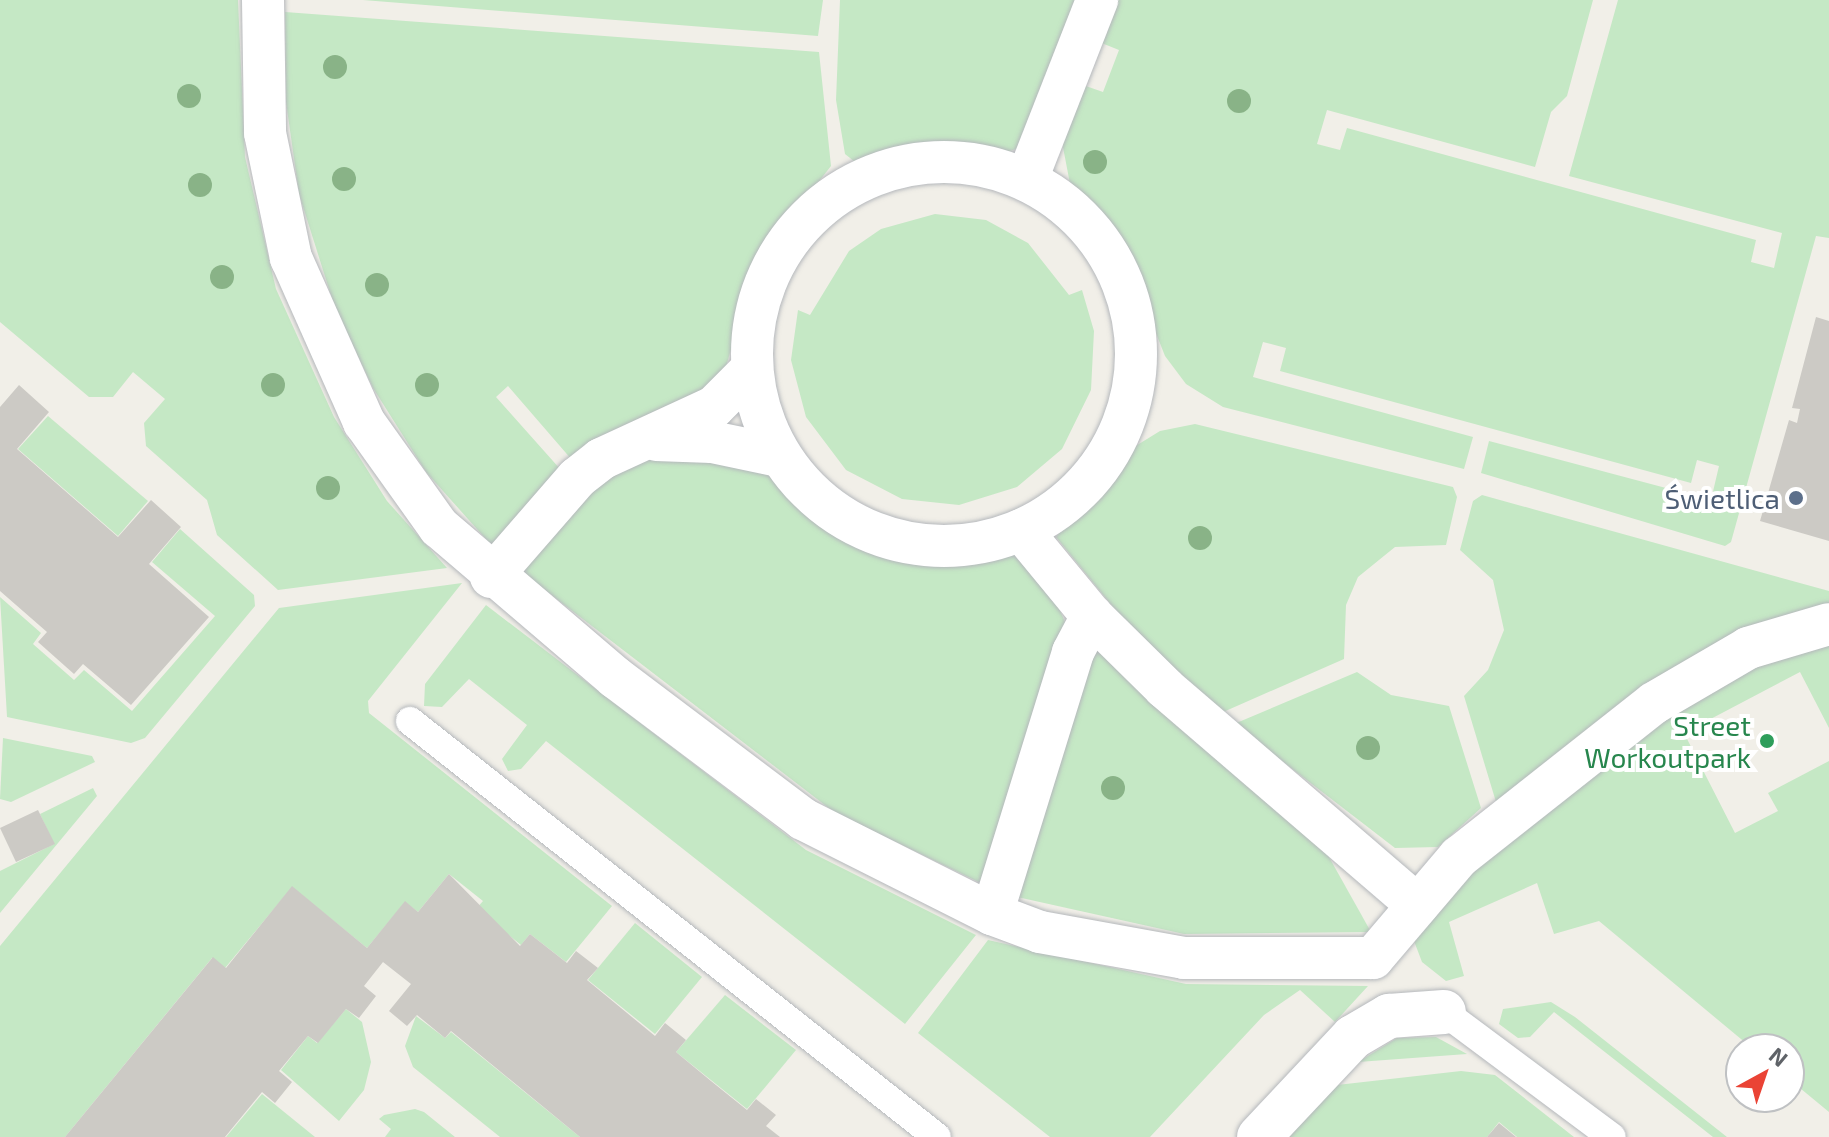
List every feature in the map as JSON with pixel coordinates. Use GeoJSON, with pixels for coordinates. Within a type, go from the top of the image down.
{"type":"FeatureCollection","features":[{"type":"Feature","properties":{"kind":"street"},"geometry":{"type":"LineString","coordinates":[[263,0],[272,176],[309,310],[388,458],[439,527],[491,577],[803,819],[992,914],[1137,952],[1291,962],[1373,958],[1417,905],[1495,825],[1654,703],[1748,648],[1829,624]]}},
{"type":"Feature","properties":{"kind":"street"},"geometry":{"type":"LineString","coordinates":[[1027,179],[1097,0]]}},
{"type":"Feature","properties":{"kind":"street"},"geometry":{"type":"LineString","coordinates":[[921,162],[958,162],[1027,179],[1076,214],[1110,253],[1137,334],[1136,373],[1111,451],[1089,482],[1021,530],[945,546],[894,539],[811,496],[779,456],[750,371],[750,335],[768,277],[804,222],[844,190],[921,162]]}},
{"type":"Feature","properties":{"kind":"street"},"geometry":{"type":"LineString","coordinates":[[491,577],[577,478],[601,459],[651,440],[714,407],[750,371]]}},
{"type":"Feature","properties":{"kind":"street"},"geometry":{"type":"LineString","coordinates":[[651,440],[712,442],[779,456]]}},
{"type":"Feature","properties":{"kind":"street"},"geometry":{"type":"LineString","coordinates":[[1021,530],[1092,616],[1417,905]]}},
{"type":"Feature","properties":{"kind":"street"},"geometry":{"type":"LineString","coordinates":[[992,914],[1073,652],[1092,616]]}},
{"type":"Feature","properties":{"kind":"street"},"geometry":{"type":"LineString","coordinates":[[1259,1137],[1353,1037],[1389,1016],[1444,1012]]}},
{"type":"Feature","properties":{"kind":"lane"},"geometry":{"type":"LineString","coordinates":[[410,721],[937,1137]]}},
{"type":"Feature","properties":{"kind":"lane"},"geometry":{"type":"LineString","coordinates":[[1444,1012],[1612,1137]]}},
{"type":"Feature","properties":{"kind":"green space"},"geometry":{"type":"Polygon","coordinates":[[[0,0],[238,0],[245,157],[276,289],[334,417],[387,501],[447,568],[278,590],[217,535],[207,500],[146,446],[144,423],[165,399],[133,372],[113,397],[89,397],[0,322],[0,0]]]}},
{"type":"Feature","properties":{"kind":"green space"},"geometry":{"type":"Polygon","coordinates":[[[363,0],[823,0],[818,36],[363,0]]]}},
{"type":"Feature","properties":{"kind":"green space"},"geometry":{"type":"Polygon","coordinates":[[[840,0],[1079,0],[1019,148],[1004,153],[925,144],[855,162],[845,154],[836,100],[840,0]]]}},
{"type":"Feature","properties":{"kind":"green space"},"geometry":{"type":"Polygon","coordinates":[[[1114,0],[1593,0],[1567,96],[1551,112],[1535,167],[1327,110],[1317,144],[1340,150],[1347,128],[1756,240],[1751,262],[1774,268],[1782,233],[1569,176],[1618,0],[1829,0],[1829,238],[1816,236],[1731,542],[1725,546],[1481,473],[1489,441],[1711,500],[1719,466],[1697,460],[1691,483],[1280,371],[1286,348],[1263,342],[1253,377],[1473,437],[1464,469],[1223,407],[1186,384],[1165,356],[1121,244],[1071,189],[1062,142],[1083,85],[1103,92],[1119,50],[1099,42],[1114,0]]]}},
{"type":"Feature","properties":{"kind":"green space"},"geometry":{"type":"Polygon","coordinates":[[[285,12],[819,52],[831,166],[756,261],[722,381],[572,460],[508,386],[496,397],[561,470],[493,547],[426,472],[373,388],[335,308],[299,194],[286,102],[285,12]]]}},
{"type":"Feature","properties":{"kind":"green space"},"geometry":{"type":"Polygon","coordinates":[[[935,214],[986,220],[1028,243],[1069,295],[1082,290],[1094,331],[1091,390],[1062,449],[1017,487],[959,505],[902,499],[846,470],[806,417],[791,360],[798,310],[810,315],[849,251],[881,229],[935,214]]]}},
{"type":"Feature","properties":{"kind":"green space"},"geometry":{"type":"Polygon","coordinates":[[[48,416],[148,501],[118,536],[18,449],[48,416]]]}},
{"type":"Feature","properties":{"kind":"green space"},"geometry":{"type":"Polygon","coordinates":[[[1195,424],[1453,487],[1457,497],[1446,545],[1395,547],[1358,577],[1346,605],[1344,659],[1221,713],[1126,623],[1056,537],[1134,447],[1160,431],[1195,424]]]}},
{"type":"Feature","properties":{"kind":"green space"},"geometry":{"type":"Polygon","coordinates":[[[669,453],[764,465],[823,525],[874,551],[936,563],[1014,555],[1055,599],[1065,622],[993,889],[834,812],[519,570],[610,473],[669,453]]]}},
{"type":"Feature","properties":{"kind":"green space"},"geometry":{"type":"Polygon","coordinates":[[[1482,495],[1829,591],[1829,608],[1496,802],[1464,696],[1488,670],[1504,630],[1493,580],[1460,550],[1473,501],[1482,495]]]}},
{"type":"Feature","properties":{"kind":"green space"},"geometry":{"type":"Polygon","coordinates":[[[180,529],[254,595],[255,606],[145,738],[131,743],[7,717],[0,597],[41,633],[33,644],[74,680],[84,670],[132,711],[215,616],[152,562],[180,529]]]}},
{"type":"Feature","properties":{"kind":"green space"},"geometry":{"type":"Polygon","coordinates":[[[462,583],[368,701],[369,713],[612,906],[566,962],[530,934],[521,945],[476,909],[483,901],[449,874],[418,912],[405,902],[367,948],[292,887],[225,968],[212,958],[65,1137],[0,1137],[0,946],[279,608],[462,583]]]}},
{"type":"Feature","properties":{"kind":"green space"},"geometry":{"type":"Polygon","coordinates":[[[486,605],[806,850],[976,935],[905,1024],[546,741],[521,769],[508,771],[502,759],[527,725],[469,679],[442,707],[424,706],[425,684],[486,605]]]}},
{"type":"Feature","properties":{"kind":"green space"},"geometry":{"type":"Polygon","coordinates":[[[1829,642],[1829,728],[1800,672],[1684,733],[1735,833],[1778,811],[1768,793],[1829,761],[1829,1112],[1805,1092],[1805,1033],[1734,1033],[1599,921],[1554,934],[1537,883],[1449,922],[1464,976],[1446,981],[1422,962],[1414,941],[1474,868],[1663,719],[1755,664],[1829,642]]]}},
{"type":"Feature","properties":{"kind":"green space"},"geometry":{"type":"Polygon","coordinates":[[[1096,647],[1320,841],[1371,932],[1184,934],[1008,895],[1096,647]]]}},
{"type":"Feature","properties":{"kind":"green space"},"geometry":{"type":"Polygon","coordinates":[[[1357,672],[1391,695],[1449,706],[1481,808],[1438,847],[1395,848],[1234,724],[1357,672]]]}},
{"type":"Feature","properties":{"kind":"green space"},"geometry":{"type":"Polygon","coordinates":[[[3,738],[92,756],[95,762],[11,802],[0,799],[3,738]]]}},
{"type":"Feature","properties":{"kind":"green space"},"geometry":{"type":"Polygon","coordinates":[[[93,788],[97,796],[0,913],[0,871],[54,844],[40,814],[93,788]]]}},
{"type":"Feature","properties":{"kind":"green space"},"geometry":{"type":"Polygon","coordinates":[[[635,923],[702,977],[655,1034],[588,980],[635,923]]]}},
{"type":"Feature","properties":{"kind":"green space"},"geometry":{"type":"Polygon","coordinates":[[[988,940],[1186,984],[1368,986],[1335,1022],[1300,990],[1264,1015],[1150,1137],[1050,1137],[918,1033],[988,940]]]}},
{"type":"Feature","properties":{"kind":"green space"},"geometry":{"type":"Polygon","coordinates":[[[725,995],[796,1050],[747,1109],[676,1052],[725,995]]]}},
{"type":"Feature","properties":{"kind":"green space"},"geometry":{"type":"Polygon","coordinates":[[[1551,1002],[1575,1017],[1727,1137],[1713,1137],[1554,1012],[1530,1037],[1518,1038],[1499,1024],[1503,1009],[1551,1002]]]}},
{"type":"Feature","properties":{"kind":"green space"},"geometry":{"type":"Polygon","coordinates":[[[346,1009],[362,1022],[371,1062],[364,1090],[339,1121],[281,1070],[308,1036],[317,1043],[346,1009]]]}},
{"type":"Feature","properties":{"kind":"green space"},"geometry":{"type":"Polygon","coordinates":[[[416,1016],[445,1038],[451,1032],[580,1137],[500,1137],[413,1067],[405,1046],[416,1016]]]}},
{"type":"Feature","properties":{"kind":"green space"},"geometry":{"type":"Polygon","coordinates":[[[1436,1037],[1467,1054],[1358,1062],[1397,1038],[1436,1037]]]}},
{"type":"Feature","properties":{"kind":"green space"},"geometry":{"type":"Polygon","coordinates":[[[1461,1071],[1495,1075],[1574,1137],[1517,1137],[1499,1122],[1487,1137],[1289,1137],[1337,1085],[1461,1071]]]}},
{"type":"Feature","properties":{"kind":"green space"},"geometry":{"type":"Polygon","coordinates":[[[262,1094],[315,1137],[226,1137],[262,1094]]]}},
{"type":"Feature","properties":{"kind":"green space"},"geometry":{"type":"Polygon","coordinates":[[[415,1109],[424,1112],[455,1137],[385,1137],[391,1129],[379,1119],[384,1115],[415,1109]]]}},
{"type":"Feature","properties":{"kind":"building"},"geometry":{"type":"Polygon","coordinates":[[[1816,317],[1829,321],[1829,541],[1760,521],[1789,420],[1797,423],[1800,409],[1792,408],[1816,317]]]}},
{"type":"Feature","properties":{"kind":"building"},"geometry":{"type":"Polygon","coordinates":[[[19,385],[49,412],[17,449],[118,537],[151,500],[181,527],[149,564],[209,617],[131,705],[83,664],[74,674],[38,642],[47,632],[0,591],[0,407],[19,385]]]}},
{"type":"Feature","properties":{"kind":"building"},"geometry":{"type":"Polygon","coordinates":[[[38,810],[55,844],[16,862],[0,828],[38,810]]]}},
{"type":"Feature","properties":{"kind":"building"},"geometry":{"type":"Polygon","coordinates":[[[449,874],[520,946],[530,934],[567,963],[576,951],[598,968],[587,980],[655,1036],[665,1023],[686,1040],[676,1052],[747,1110],[756,1099],[776,1115],[766,1126],[780,1137],[580,1137],[451,1031],[445,1038],[417,1015],[407,1026],[389,1011],[411,984],[383,962],[364,986],[376,996],[359,1018],[346,1009],[318,1043],[308,1036],[279,1071],[292,1082],[275,1103],[262,1092],[225,1137],[65,1137],[213,957],[226,968],[292,886],[367,948],[405,901],[418,912],[449,874]]]}},
{"type":"Feature","properties":{"kind":"building"},"geometry":{"type":"Polygon","coordinates":[[[1499,1123],[1516,1137],[1487,1137],[1499,1123]]]}},
{"type":"Feature","properties":{"kind":"place","name":"Świetlica"},"geometry":{"type":"Point","coordinates":[1796,498]}},
{"type":"Feature","properties":{"kind":"place","name":"Street Workoutpark"},"geometry":{"type":"Point","coordinates":[1767,741]}}]}
